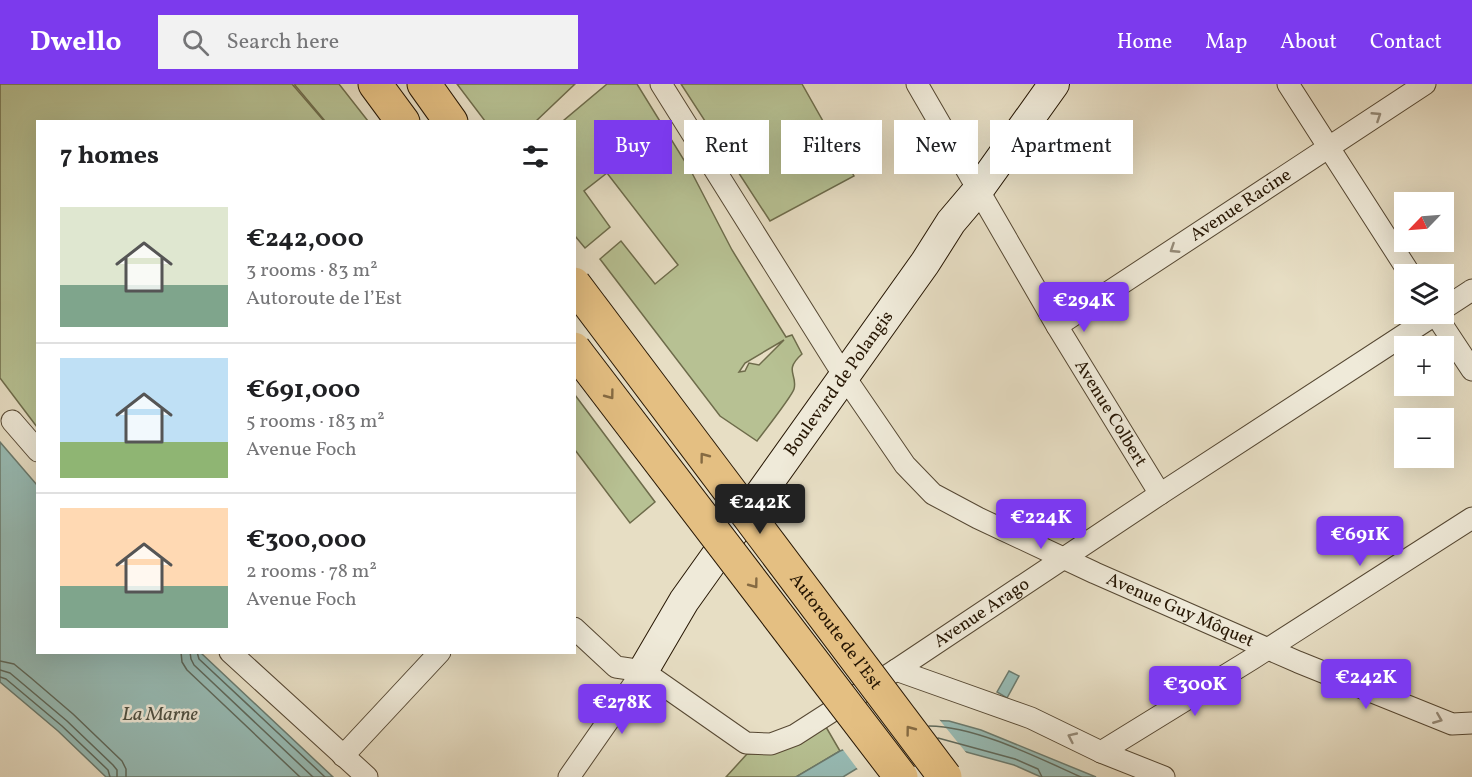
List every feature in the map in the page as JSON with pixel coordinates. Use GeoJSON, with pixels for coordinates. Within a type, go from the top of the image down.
{"type":"FeatureCollection","features":[{"type":"Feature","properties":{"kind":"highway"},"geometry":{"type":"LineString","coordinates":[[375,84],[402,120]]}},
{"type":"Feature","properties":{"kind":"highway"},"geometry":{"type":"LineString","coordinates":[[424,84],[450,120]]}},
{"type":"Feature","properties":{"kind":"highway","name":"Autoroute de l’Est"},"geometry":{"type":"LineString","coordinates":[[576,287],[945,777]]}},
{"type":"Feature","properties":{"kind":"highway","name":"Autoroute de l’Est"},"geometry":{"type":"LineString","coordinates":[[576,352],[901,777]]}},
{"type":"Feature","properties":{"kind":"street","name":"Avenue Guy Môquet"},"geometry":{"type":"LineString","coordinates":[[661,84],[844,376],[905,465],[933,494],[978,518],[1064,558],[1268,649],[1452,724],[1472,723]]}},
{"type":"Feature","properties":{"kind":"street","name":"Avenue Colbert"},"geometry":{"type":"LineString","coordinates":[[916,84],[1057,326],[1160,494]]}},
{"type":"Feature","properties":{"kind":"street","name":"Boulevard de Polangis"},"geometry":{"type":"LineString","coordinates":[[569,777],[643,671],[684,601],[925,263],[951,222],[979,189],[1054,84]]}},
{"type":"Feature","properties":{"kind":"street"},"geometry":{"type":"LineString","coordinates":[[1288,84],[1404,264]]}},
{"type":"Feature","properties":{"kind":"street","name":"Avenue Racine"},"geometry":{"type":"LineString","coordinates":[[1057,326],[1425,84]]}},
{"type":"Feature","properties":{"kind":"street"},"geometry":{"type":"LineString","coordinates":[[1454,302],[1472,290]]}},
{"type":"Feature","properties":{"kind":"street","name":"Avenue Arago"},"geometry":{"type":"LineString","coordinates":[[643,671],[747,743],[771,744],[795,735],[1421,324]]}},
{"type":"Feature","properties":{"kind":"street"},"geometry":{"type":"LineString","coordinates":[[1442,324],[1472,370]]}},
{"type":"Feature","properties":{"kind":"street"},"geometry":{"type":"LineString","coordinates":[[12,421],[36,449]]}},
{"type":"Feature","properties":{"kind":"street"},"geometry":{"type":"LineString","coordinates":[[1101,752],[1268,649],[1472,518]]}},
{"type":"Feature","properties":{"kind":"street"},"geometry":{"type":"LineString","coordinates":[[576,630],[616,667],[643,671]]}},
{"type":"Feature","properties":{"kind":"street"},"geometry":{"type":"LineString","coordinates":[[232,654],[367,777]]}},
{"type":"Feature","properties":{"kind":"street"},"geometry":{"type":"LineString","coordinates":[[343,756],[438,654]]}},
{"type":"Feature","properties":{"kind":"street"},"geometry":{"type":"LineString","coordinates":[[896,670],[1031,718],[1101,752],[1164,777]]}},
{"type":"Feature","properties":{"kind":"green space"},"geometry":{"type":"Polygon","coordinates":[[[0,84],[292,84],[323,120],[36,120],[36,426],[0,378],[0,84]]]}},
{"type":"Feature","properties":{"kind":"green space"},"geometry":{"type":"Polygon","coordinates":[[[294,84],[339,84],[367,120],[324,120],[294,84]]]}},
{"type":"Feature","properties":{"kind":"green space"},"geometry":{"type":"Polygon","coordinates":[[[457,84],[575,84],[537,120],[484,120],[457,84]]]}},
{"type":"Feature","properties":{"kind":"green space"},"geometry":{"type":"Polygon","coordinates":[[[607,84],[637,84],[659,120],[594,120],[594,174],[606,174],[584,191],[610,227],[585,248],[576,237],[576,120],[564,120],[607,84]]]}},
{"type":"Feature","properties":{"kind":"green space"},"geometry":{"type":"Polygon","coordinates":[[[681,84],[802,84],[822,120],[781,120],[781,174],[853,174],[854,176],[770,221],[739,174],[769,174],[769,120],[704,120],[681,84]]]}},
{"type":"Feature","properties":{"kind":"green space"},"geometry":{"type":"Polygon","coordinates":[[[672,141],[684,160],[684,174],[693,174],[732,250],[786,337],[792,335],[802,354],[793,365],[795,384],[792,393],[757,441],[720,416],[600,259],[621,241],[655,284],[678,265],[608,174],[672,174],[672,141]],[[784,340],[745,363],[739,372],[745,371],[749,363],[759,365],[784,340]]]}},
{"type":"Feature","properties":{"kind":"green space"},"geometry":{"type":"Polygon","coordinates":[[[576,396],[655,502],[630,523],[576,451],[576,396]]]}},
{"type":"Feature","properties":{"kind":"green space"},"geometry":{"type":"Polygon","coordinates":[[[826,727],[840,751],[796,777],[726,777],[747,754],[773,753],[826,727]]]}},
{"type":"Feature","properties":{"kind":"water","name":"La Marne"},"geometry":{"type":"Polygon","coordinates":[[[0,442],[36,484],[36,654],[202,654],[333,777],[106,777],[58,731],[0,682],[0,442]]]}},
{"type":"Feature","properties":{"kind":"water"},"geometry":{"type":"Polygon","coordinates":[[[1009,671],[1019,676],[1007,698],[997,692],[1009,671]]]}},
{"type":"Feature","properties":{"kind":"water"},"geometry":{"type":"Polygon","coordinates":[[[924,720],[949,721],[981,730],[1096,777],[1041,777],[1014,765],[937,744],[856,769],[843,777],[796,777],[840,751],[924,720]]]}},
{"type":"Feature","properties":{"kind":"pier"},"geometry":{"type":"Polygon","coordinates":[[[924,717],[938,718],[968,755],[937,747],[859,771],[841,747],[924,717]]]}}]}
